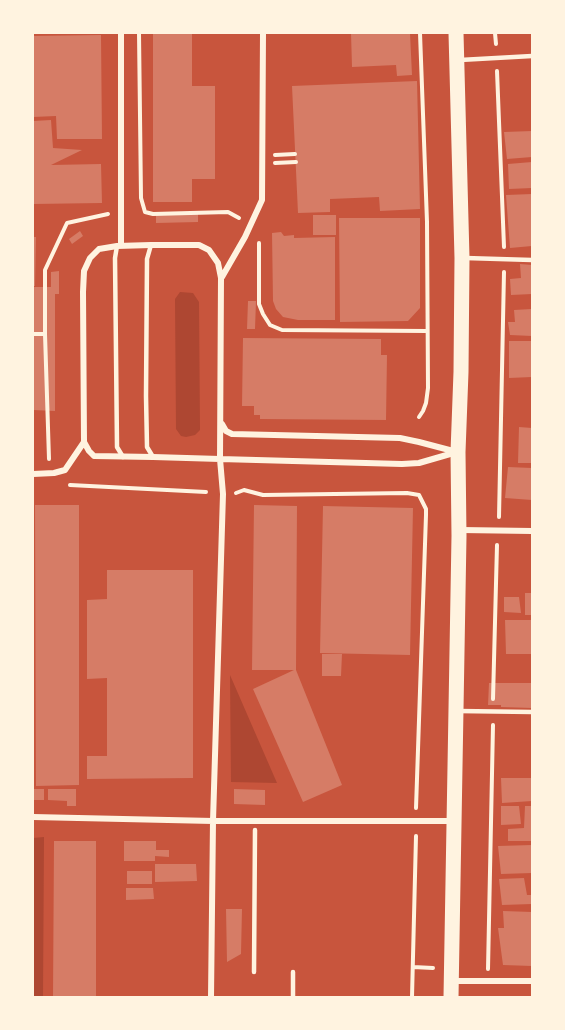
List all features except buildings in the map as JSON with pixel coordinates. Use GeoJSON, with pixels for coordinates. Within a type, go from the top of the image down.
{"type":"FeatureCollection","features":[{"type":"Feature","properties":{"kind":"main road"},"geometry":{"type":"LineString","coordinates":[[451,997],[462,258],[456,33]]}},
{"type":"Feature","properties":{"kind":"street"},"geometry":{"type":"LineString","coordinates":[[119,246],[120,33]]}},
{"type":"Feature","properties":{"kind":"street"},"geometry":{"type":"LineString","coordinates":[[221,278],[245,237],[262,200],[263,33]]}},
{"type":"Feature","properties":{"kind":"street"},"geometry":{"type":"LineString","coordinates":[[211,997],[213,821],[223,494],[220,459],[221,278],[218,263],[209,250],[199,245],[119,246],[99,249],[90,258],[84,271],[83,291],[84,442],[93,456],[153,457],[220,459],[402,464],[419,463],[458,452]]}},
{"type":"Feature","properties":{"kind":"street"},"geometry":{"type":"LineString","coordinates":[[220,420],[226,431],[232,434],[400,438],[458,452]]}},
{"type":"Feature","properties":{"kind":"street"},"geometry":{"type":"LineString","coordinates":[[33,474],[65,470],[84,442]]}},
{"type":"Feature","properties":{"kind":"street"},"geometry":{"type":"LineString","coordinates":[[459,530],[532,531]]}},
{"type":"Feature","properties":{"kind":"street"},"geometry":{"type":"LineString","coordinates":[[33,817],[213,821],[454,821]]}},
{"type":"Feature","properties":{"kind":"street"},"geometry":{"type":"LineString","coordinates":[[452,981],[532,981]]}},
{"type":"Feature","properties":{"kind":"lane"},"geometry":{"type":"LineString","coordinates":[[457,60],[532,56]]}},
{"type":"Feature","properties":{"kind":"lane"},"geometry":{"type":"LineString","coordinates":[[152,244],[147,260],[146,396],[147,447],[153,457]]}},
{"type":"Feature","properties":{"kind":"lane"},"geometry":{"type":"LineString","coordinates":[[119,246],[115,258],[117,447],[123,457]]}},
{"type":"Feature","properties":{"kind":"lane"},"geometry":{"type":"LineString","coordinates":[[462,258],[532,260]]}},
{"type":"Feature","properties":{"kind":"lane"},"geometry":{"type":"LineString","coordinates":[[455,711],[532,712]]}},
{"type":"Feature","properties":{"kind":"lane"},"geometry":{"type":"LineString","coordinates":[[254,972],[255,830]]}},
{"type":"Feature","properties":{"kind":"lane"},"geometry":{"type":"LineString","coordinates":[[293,972],[293,997]]}},
{"type":"Feature","properties":{"kind":"path"},"geometry":{"type":"LineString","coordinates":[[139,33],[141,198],[145,212],[153,214],[228,212],[240,220]]}},
{"type":"Feature","properties":{"kind":"path"},"geometry":{"type":"LineString","coordinates":[[418,417],[426,403],[428,388],[427,222],[420,33]]}},
{"type":"Feature","properties":{"kind":"path"},"geometry":{"type":"LineString","coordinates":[[496,62],[504,254]]}},
{"type":"Feature","properties":{"kind":"path"},"geometry":{"type":"LineString","coordinates":[[271,155],[295,154]]}},
{"type":"Feature","properties":{"kind":"path"},"geometry":{"type":"LineString","coordinates":[[279,163],[296,162]]}},
{"type":"Feature","properties":{"kind":"path"},"geometry":{"type":"LineString","coordinates":[[49,463],[45,270],[67,223],[108,214]]}},
{"type":"Feature","properties":{"kind":"path"},"geometry":{"type":"LineString","coordinates":[[259,240],[259,304],[270,325],[282,330],[427,331]]}},
{"type":"Feature","properties":{"kind":"path"},"geometry":{"type":"LineString","coordinates":[[499,518],[504,263]]}},
{"type":"Feature","properties":{"kind":"path"},"geometry":{"type":"LineString","coordinates":[[33,334],[45,334]]}},
{"type":"Feature","properties":{"kind":"path"},"geometry":{"type":"LineString","coordinates":[[62,484],[206,492]]}},
{"type":"Feature","properties":{"kind":"path"},"geometry":{"type":"LineString","coordinates":[[233,496],[244,490],[262,495],[407,493],[419,495],[426,509],[426,515],[416,807]]}},
{"type":"Feature","properties":{"kind":"path"},"geometry":{"type":"LineString","coordinates":[[488,980],[497,541]]}},
{"type":"Feature","properties":{"kind":"path"},"geometry":{"type":"LineString","coordinates":[[412,997],[416,835]]}},
{"type":"Feature","properties":{"kind":"shaded area"},"geometry":{"type":"Polygon","coordinates":[[[180,292],[193,293],[199,302],[200,430],[195,435],[186,437],[181,436],[176,429],[175,299],[180,292]]]}},
{"type":"Feature","properties":{"kind":"shaded area"},"geometry":{"type":"Polygon","coordinates":[[[230,675],[277,783],[231,782],[230,675]]]}},
{"type":"Feature","properties":{"kind":"shaded area"},"geometry":{"type":"Polygon","coordinates":[[[44,837],[43,997],[33,997],[33,838],[44,837]]]}}]}
